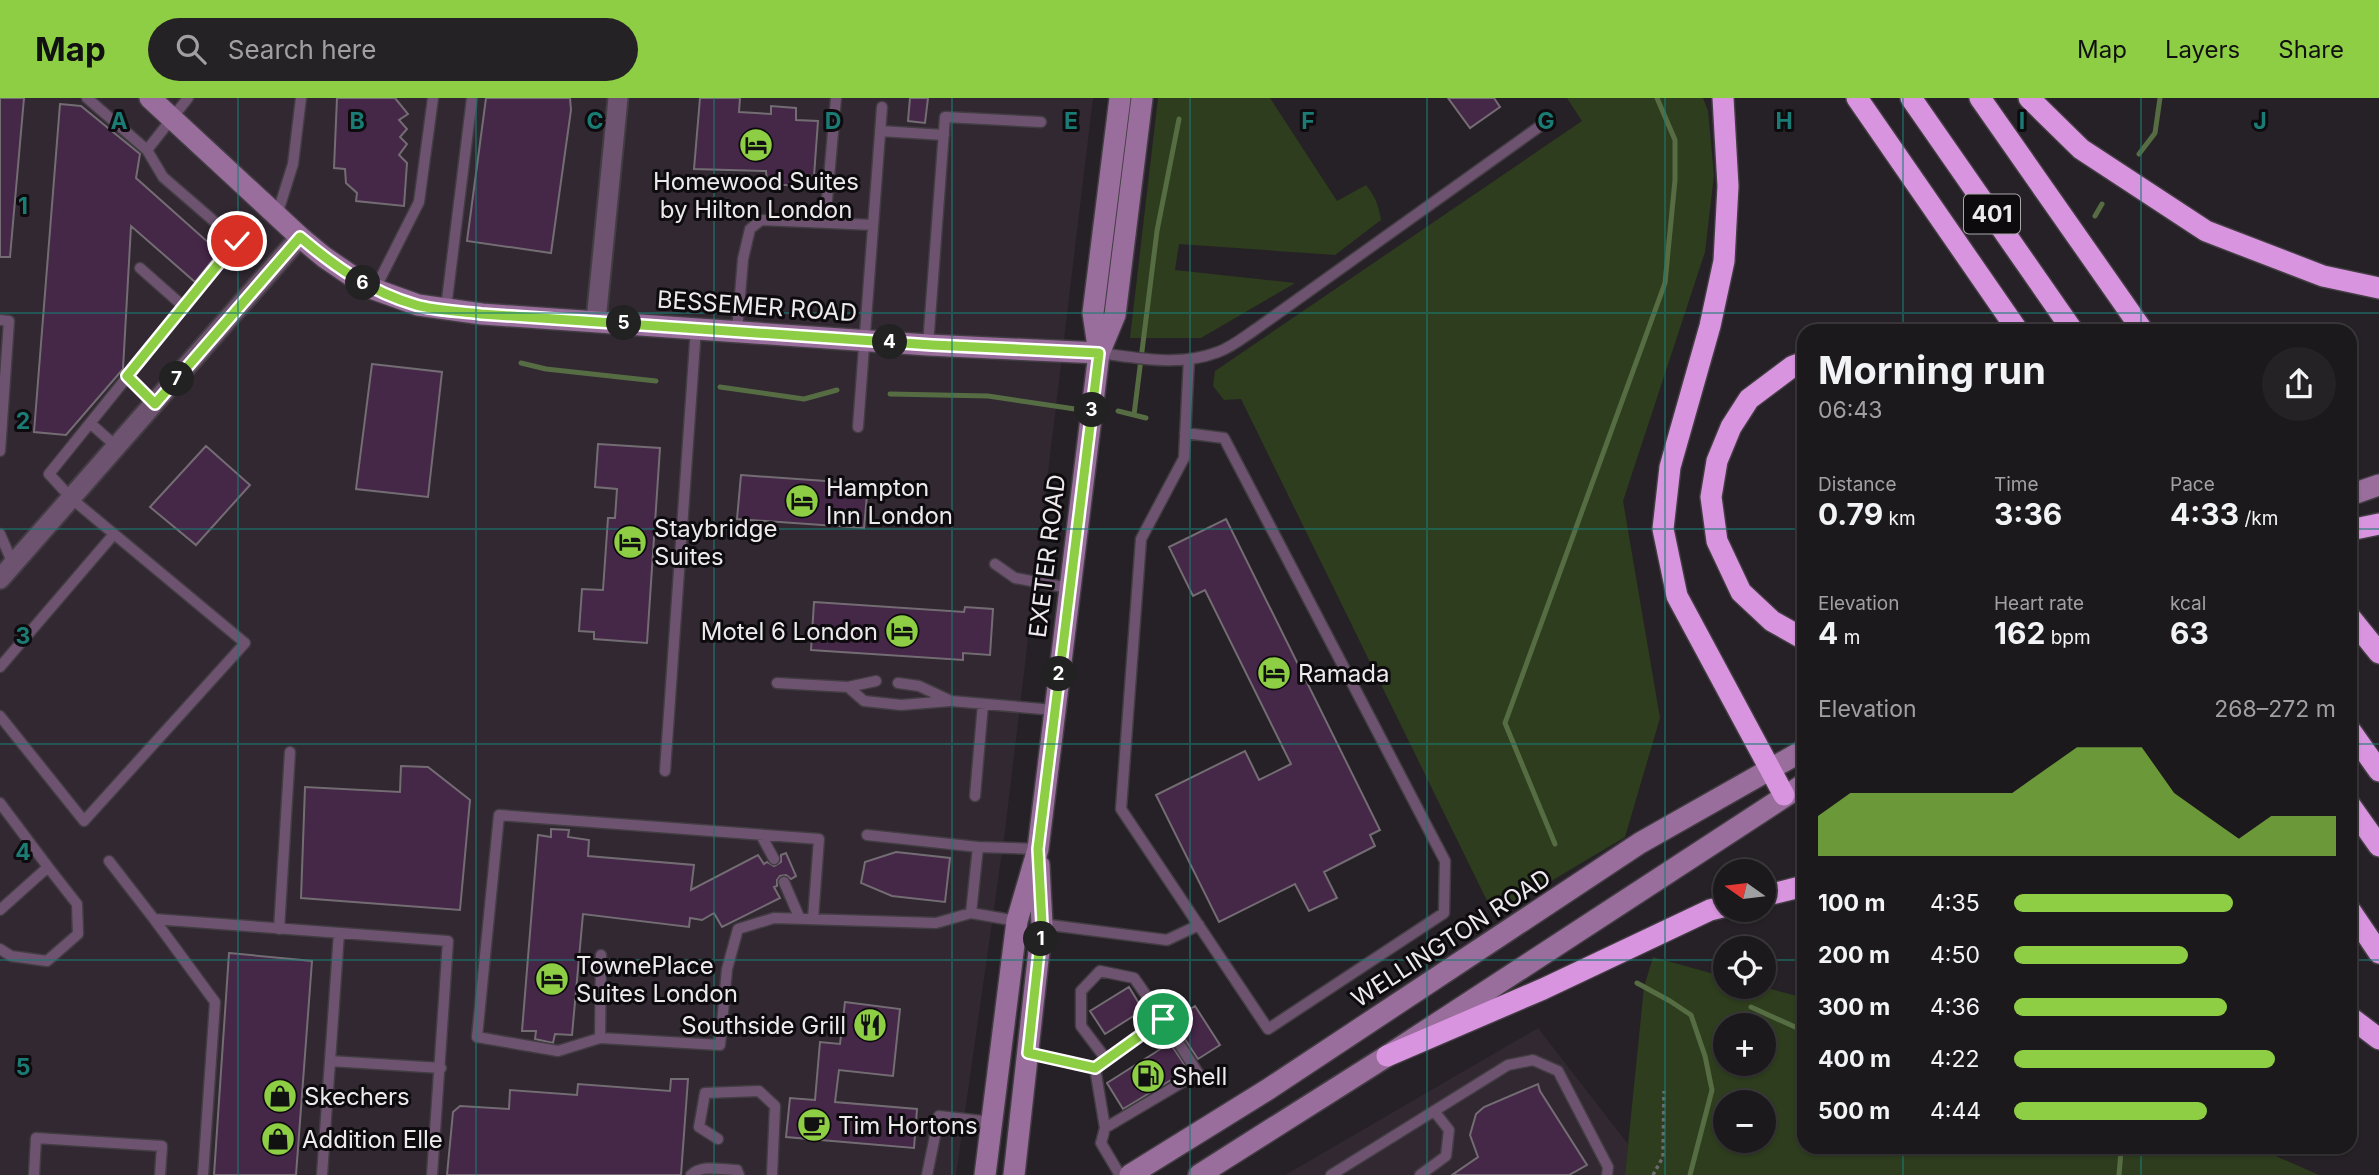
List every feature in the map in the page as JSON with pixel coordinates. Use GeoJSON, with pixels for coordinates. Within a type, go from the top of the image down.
{"type":"FeatureCollection","features":[{"type":"Feature","properties":{"kind":"highway"},"geometry":{"type":"LineString","coordinates":[[1723,98],[1728,186],[1724,261],[1710,326],[1670,467],[1663,529],[1677,596],[1784,795]]}},
{"type":"Feature","properties":{"kind":"highway","name":"401"},"geometry":{"type":"LineString","coordinates":[[1857,98],[2013,324]]}},
{"type":"Feature","properties":{"kind":"highway","name":"401"},"geometry":{"type":"LineString","coordinates":[[1911,98],[2068,324]]}},
{"type":"Feature","properties":{"kind":"highway"},"geometry":{"type":"LineString","coordinates":[[1980,98],[2138,324]]}},
{"type":"Feature","properties":{"kind":"highway"},"geometry":{"type":"LineString","coordinates":[[2029,98],[2081,149],[2206,231],[2323,275],[2379,288]]}},
{"type":"Feature","properties":{"kind":"highway"},"geometry":{"type":"LineString","coordinates":[[1797,365],[1749,399],[1731,427],[1717,461],[1711,498],[1717,541],[1741,592],[1772,621],[1797,635]]}},
{"type":"Feature","properties":{"kind":"highway"},"geometry":{"type":"LineString","coordinates":[[2357,528],[2379,524]]}},
{"type":"Feature","properties":{"kind":"highway"},"geometry":{"type":"LineString","coordinates":[[2357,626],[2379,653]]}},
{"type":"Feature","properties":{"kind":"highway"},"geometry":{"type":"LineString","coordinates":[[2357,740],[2379,771]]}},
{"type":"Feature","properties":{"kind":"highway"},"geometry":{"type":"LineString","coordinates":[[2357,815],[2379,846]]}},
{"type":"Feature","properties":{"kind":"highway"},"geometry":{"type":"LineString","coordinates":[[1776,893],[1797,888]]}},
{"type":"Feature","properties":{"kind":"highway"},"geometry":{"type":"LineString","coordinates":[[1387,1056],[1543,989],[1713,910]]}},
{"type":"Feature","properties":{"kind":"highway"},"geometry":{"type":"LineString","coordinates":[[2357,920],[2379,953]]}},
{"type":"Feature","properties":{"kind":"highway"},"geometry":{"type":"LineString","coordinates":[[2357,1022],[2379,1039]]}},
{"type":"Feature","properties":{"kind":"street","name":"BESSEMER ROAD"},"geometry":{"type":"LineString","coordinates":[[150,98],[324,257],[375,289],[418,305],[481,314],[928,345],[1099,353]]}},
{"type":"Feature","properties":{"kind":"street"},"geometry":{"type":"LineString","coordinates":[[596,321],[618,98]]}},
{"type":"Feature","properties":{"kind":"street","name":"EXETER ROAD"},"geometry":{"type":"LineString","coordinates":[[1099,353],[1093,313],[1120,98]]}},
{"type":"Feature","properties":{"kind":"street","name":"EXETER ROAD"},"geometry":{"type":"LineString","coordinates":[[1014,1175],[1042,924],[1038,849],[1054,710],[1099,353],[1115,314],[1142,98]]}},
{"type":"Feature","properties":{"kind":"street"},"geometry":{"type":"LineString","coordinates":[[7,572],[300,237]]}},
{"type":"Feature","properties":{"kind":"street"},"geometry":{"type":"LineString","coordinates":[[2357,493],[2379,485]]}},
{"type":"Feature","properties":{"kind":"street"},"geometry":{"type":"LineString","coordinates":[[2357,527],[2379,519]]}},
{"type":"Feature","properties":{"kind":"street","name":"WELLINGTON ROAD"},"geometry":{"type":"LineString","coordinates":[[1130,1175],[1267,1090],[1640,843],[1797,754]]}},
{"type":"Feature","properties":{"kind":"street"},"geometry":{"type":"LineString","coordinates":[[1199,1175],[1387,1056],[1797,788]]}},
{"type":"Feature","properties":{"kind":"street","name":"EXETER ROAD"},"geometry":{"type":"LineString","coordinates":[[985,1175],[1017,921],[1038,849]]}},
{"type":"Feature","properties":{"kind":"lane"},"geometry":{"type":"LineString","coordinates":[[0,716],[83,821],[245,643],[72,499],[49,474],[237,241],[163,177],[147,150],[87,98]]}},
{"type":"Feature","properties":{"kind":"lane"},"geometry":{"type":"LineString","coordinates":[[147,150],[188,98]]}},
{"type":"Feature","properties":{"kind":"lane"},"geometry":{"type":"LineString","coordinates":[[277,216],[293,164],[301,98]]}},
{"type":"Feature","properties":{"kind":"lane"},"geometry":{"type":"LineString","coordinates":[[375,289],[419,202],[433,98]]}},
{"type":"Feature","properties":{"kind":"lane"},"geometry":{"type":"LineString","coordinates":[[446,309],[472,98]]}},
{"type":"Feature","properties":{"kind":"lane"},"geometry":{"type":"LineString","coordinates":[[825,223],[835,98]]}},
{"type":"Feature","properties":{"kind":"lane"},"geometry":{"type":"LineString","coordinates":[[858,427],[882,107]]}},
{"type":"Feature","properties":{"kind":"lane"},"geometry":{"type":"LineString","coordinates":[[928,345],[945,117],[1041,122]]}},
{"type":"Feature","properties":{"kind":"lane"},"geometry":{"type":"LineString","coordinates":[[1099,353],[1168,362],[1220,352],[1550,119]]}},
{"type":"Feature","properties":{"kind":"lane"},"geometry":{"type":"LineString","coordinates":[[880,131],[944,135]]}},
{"type":"Feature","properties":{"kind":"lane"},"geometry":{"type":"LineString","coordinates":[[737,331],[743,259],[750,229],[761,220],[873,225]]}},
{"type":"Feature","properties":{"kind":"lane"},"geometry":{"type":"LineString","coordinates":[[140,268],[183,306]]}},
{"type":"Feature","properties":{"kind":"lane"},"geometry":{"type":"LineString","coordinates":[[0,320],[9,321],[0,451]]}},
{"type":"Feature","properties":{"kind":"lane"},"geometry":{"type":"LineString","coordinates":[[665,771],[696,328]]}},
{"type":"Feature","properties":{"kind":"lane"},"geometry":{"type":"LineString","coordinates":[[1185,433],[1224,438],[1445,861],[1444,913],[1268,1028],[1121,809],[1141,539],[1184,458],[1185,433],[1189,359]]}},
{"type":"Feature","properties":{"kind":"lane"},"geometry":{"type":"LineString","coordinates":[[127,376],[155,404]]}},
{"type":"Feature","properties":{"kind":"lane"},"geometry":{"type":"LineString","coordinates":[[90,423],[117,447]]}},
{"type":"Feature","properties":{"kind":"lane"},"geometry":{"type":"LineString","coordinates":[[0,534],[7,572]]}},
{"type":"Feature","properties":{"kind":"lane"},"geometry":{"type":"LineString","coordinates":[[0,667],[114,534]]}},
{"type":"Feature","properties":{"kind":"lane"},"geometry":{"type":"LineString","coordinates":[[995,564],[1015,578],[1069,587]]}},
{"type":"Feature","properties":{"kind":"lane"},"geometry":{"type":"LineString","coordinates":[[777,683],[848,687],[876,681]]}},
{"type":"Feature","properties":{"kind":"lane"},"geometry":{"type":"LineString","coordinates":[[898,683],[919,686],[951,701]]}},
{"type":"Feature","properties":{"kind":"lane"},"geometry":{"type":"LineString","coordinates":[[848,687],[864,701],[901,705],[951,701],[1054,710]]}},
{"type":"Feature","properties":{"kind":"lane"},"geometry":{"type":"LineString","coordinates":[[975,796],[984,704]]}},
{"type":"Feature","properties":{"kind":"lane"},"geometry":{"type":"LineString","coordinates":[[279,929],[290,752]]}},
{"type":"Feature","properties":{"kind":"lane"},"geometry":{"type":"LineString","coordinates":[[0,803],[77,904],[78,934],[47,961],[11,956],[0,949]]}},
{"type":"Feature","properties":{"kind":"lane"},"geometry":{"type":"LineString","coordinates":[[813,919],[818,839],[499,815],[477,1037],[558,1051],[600,1038],[720,1045],[727,969],[738,929],[774,918],[936,923],[971,913],[1017,921]]}},
{"type":"Feature","properties":{"kind":"lane"},"geometry":{"type":"LineString","coordinates":[[761,835],[774,859]]}},
{"type":"Feature","properties":{"kind":"lane"},"geometry":{"type":"LineString","coordinates":[[867,835],[978,847],[1038,849]]}},
{"type":"Feature","properties":{"kind":"lane"},"geometry":{"type":"LineString","coordinates":[[971,913],[978,847]]}},
{"type":"Feature","properties":{"kind":"lane"},"geometry":{"type":"LineString","coordinates":[[109,861],[215,1002],[202,1175]]}},
{"type":"Feature","properties":{"kind":"lane"},"geometry":{"type":"LineString","coordinates":[[0,910],[48,867]]}},
{"type":"Feature","properties":{"kind":"lane"},"geometry":{"type":"LineString","coordinates":[[784,882],[800,919]]}},
{"type":"Feature","properties":{"kind":"lane"},"geometry":{"type":"LineString","coordinates":[[154,919],[448,941],[432,1175]]}},
{"type":"Feature","properties":{"kind":"lane"},"geometry":{"type":"LineString","coordinates":[[1042,924],[1167,940],[1199,926]]}},
{"type":"Feature","properties":{"kind":"lane"},"geometry":{"type":"LineString","coordinates":[[322,1175],[339,933]]}},
{"type":"Feature","properties":{"kind":"lane"},"geometry":{"type":"LineString","coordinates":[[600,1038],[601,955]]}},
{"type":"Feature","properties":{"kind":"lane"},"geometry":{"type":"LineString","coordinates":[[1105,1128],[1198,1073],[1134,978],[1100,971],[1081,991],[1082,1026],[1106,1059]]}},
{"type":"Feature","properties":{"kind":"lane"},"geometry":{"type":"LineString","coordinates":[[1095,1068],[1163,1019]]}},
{"type":"Feature","properties":{"kind":"lane"},"geometry":{"type":"LineString","coordinates":[[1028,1053],[1095,1068]]}},
{"type":"Feature","properties":{"kind":"lane"},"geometry":{"type":"LineString","coordinates":[[1331,1175],[1508,1065],[1533,1060],[1558,1071],[1608,1167],[1607,1175]]}},
{"type":"Feature","properties":{"kind":"lane"},"geometry":{"type":"LineString","coordinates":[[330,1061],[440,1068]]}},
{"type":"Feature","properties":{"kind":"lane"},"geometry":{"type":"LineString","coordinates":[[1095,1068],[1105,1128],[1101,1143],[1120,1175]]}},
{"type":"Feature","properties":{"kind":"lane"},"geometry":{"type":"LineString","coordinates":[[718,1139],[699,1127],[705,1093],[759,1091],[775,1106],[772,1175]]}},
{"type":"Feature","properties":{"kind":"lane"},"geometry":{"type":"LineString","coordinates":[[1420,1175],[1446,1156],[1449,1130],[1434,1111]]}},
{"type":"Feature","properties":{"kind":"lane"},"geometry":{"type":"LineString","coordinates":[[927,1175],[939,1116],[991,1122]]}},
{"type":"Feature","properties":{"kind":"lane"},"geometry":{"type":"LineString","coordinates":[[34,1175],[36,1138],[162,1146],[160,1175]]}},
{"type":"Feature","properties":{"kind":"lane"},"geometry":{"type":"LineString","coordinates":[[691,1175],[703,1169],[737,1170],[740,1175]]}},
{"type":"Feature","properties":{"kind":"path"},"geometry":{"type":"LineString","coordinates":[[1653,1175],[1662,1157],[1664,1091]]}},
{"type":"Feature","properties":{"kind":"shaded area"},"geometry":{"type":"Polygon","coordinates":[[[0,98],[1093,98],[1005,831],[956,1175],[0,1175],[0,98]]]}},
{"type":"Feature","properties":{"kind":"shaded area"},"geometry":{"type":"Polygon","coordinates":[[[1538,1028],[1628,1144],[1625,1175],[1285,1175],[1538,1028]]]}},
{"type":"Feature","properties":{"kind":"green space"},"geometry":{"type":"Polygon","coordinates":[[[1158,98],[1270,98],[1337,201],[1366,185],[1376,201],[1381,220],[1335,255],[1179,244],[1175,270],[1295,283],[1201,338],[1130,338],[1158,98]]]}},
{"type":"Feature","properties":{"kind":"green space"},"geometry":{"type":"Polygon","coordinates":[[[1567,98],[1703,98],[1708,111],[1714,175],[1705,252],[1623,501],[1660,718],[1625,837],[1494,915],[1241,399],[1224,400],[1213,386],[1215,371],[1582,121],[1567,98]]]}},
{"type":"Feature","properties":{"kind":"green space"},"geometry":{"type":"Polygon","coordinates":[[[1653,957],[1713,974],[1713,999],[1776,999],[1776,990],[1797,996],[1797,1154],[2271,1154],[2319,1175],[1625,1175],[1644,987],[1653,957]]]}},
{"type":"Feature","properties":{"kind":"building"},"geometry":{"type":"Polygon","coordinates":[[[0,98],[24,98],[10,257],[0,257],[0,98]]]}},
{"type":"Feature","properties":{"kind":"building"},"geometry":{"type":"Polygon","coordinates":[[[337,98],[395,98],[408,114],[399,120],[407,129],[400,137],[407,144],[399,155],[407,163],[404,206],[356,201],[357,193],[346,183],[345,169],[334,168],[337,98]]]}},
{"type":"Feature","properties":{"kind":"building"},"geometry":{"type":"Polygon","coordinates":[[[486,98],[570,98],[571,110],[551,253],[467,241],[486,98]]]}},
{"type":"Feature","properties":{"kind":"building","name":"Homewood Suites by Hilton London"},"geometry":{"type":"Polygon","coordinates":[[[700,98],[740,98],[739,112],[771,114],[771,106],[796,108],[796,120],[818,121],[814,176],[795,175],[794,186],[767,183],[766,171],[694,169],[700,98]]]}},
{"type":"Feature","properties":{"kind":"building"},"geometry":{"type":"Polygon","coordinates":[[[910,98],[928,98],[925,123],[908,121],[910,98]]]}},
{"type":"Feature","properties":{"kind":"building"},"geometry":{"type":"Polygon","coordinates":[[[1448,98],[1494,98],[1500,107],[1470,128],[1448,98]]]}},
{"type":"Feature","properties":{"kind":"building"},"geometry":{"type":"Polygon","coordinates":[[[60,104],[81,106],[140,154],[136,178],[219,252],[195,282],[131,226],[123,369],[66,435],[34,432],[60,104]]]}},
{"type":"Feature","properties":{"kind":"building"},"geometry":{"type":"Polygon","coordinates":[[[372,364],[442,372],[428,497],[356,489],[372,364]]]}},
{"type":"Feature","properties":{"kind":"building","name":"Staybridge Suites"},"geometry":{"type":"Polygon","coordinates":[[[598,444],[660,448],[647,643],[594,639],[594,632],[579,631],[582,589],[603,590],[608,518],[615,518],[617,489],[595,487],[598,444]]]}},
{"type":"Feature","properties":{"kind":"building"},"geometry":{"type":"Polygon","coordinates":[[[206,446],[250,485],[196,545],[150,507],[206,446]]]}},
{"type":"Feature","properties":{"kind":"building","name":"Hampton Inn London"},"geometry":{"type":"Polygon","coordinates":[[[741,475],[868,484],[864,528],[737,519],[741,475]]]}},
{"type":"Feature","properties":{"kind":"building","name":"Ramada"},"geometry":{"type":"Polygon","coordinates":[[[1226,519],[1380,830],[1370,835],[1375,846],[1324,872],[1337,898],[1309,911],[1295,884],[1219,922],[1156,795],[1245,751],[1259,780],[1291,764],[1205,590],[1193,596],[1169,547],[1226,519]]]}},
{"type":"Feature","properties":{"kind":"building","name":"Motel 6 London"},"geometry":{"type":"Polygon","coordinates":[[[814,602],[964,612],[965,607],[993,609],[990,655],[963,653],[963,660],[811,650],[814,602]]]}},
{"type":"Feature","properties":{"kind":"building"},"geometry":{"type":"Polygon","coordinates":[[[401,766],[428,767],[470,800],[460,910],[301,898],[305,787],[400,792],[401,766]]]}},
{"type":"Feature","properties":{"kind":"building","name":"TownePlace Suites London"},"geometry":{"type":"Polygon","coordinates":[[[551,829],[569,830],[568,837],[589,840],[588,856],[694,865],[691,890],[758,855],[764,864],[767,862],[774,866],[781,862],[781,855],[786,853],[796,876],[791,879],[786,875],[780,876],[777,886],[774,887],[780,898],[722,927],[714,913],[702,920],[690,918],[689,927],[583,914],[572,1035],[555,1034],[553,1043],[535,1039],[536,1031],[522,1031],[538,835],[551,837],[551,829]]]}},
{"type":"Feature","properties":{"kind":"building"},"geometry":{"type":"Polygon","coordinates":[[[896,852],[950,858],[945,902],[892,896],[861,883],[865,862],[896,852]]]}},
{"type":"Feature","properties":{"kind":"building"},"geometry":{"type":"Polygon","coordinates":[[[229,953],[312,961],[296,1175],[214,1175],[229,953]]]}},
{"type":"Feature","properties":{"kind":"building"},"geometry":{"type":"Polygon","coordinates":[[[1129,987],[1143,1010],[1105,1034],[1090,1011],[1129,987]]]}},
{"type":"Feature","properties":{"kind":"building"},"geometry":{"type":"Polygon","coordinates":[[[845,1002],[900,1009],[893,1076],[839,1070],[835,1102],[917,1109],[914,1148],[786,1137],[790,1098],[815,1100],[820,1042],[840,1044],[845,1002]]]}},
{"type":"Feature","properties":{"kind":"building"},"geometry":{"type":"Polygon","coordinates":[[[1195,1006],[1220,1045],[1198,1059],[1182,1035],[1187,1032],[1177,1017],[1195,1006]]]}},
{"type":"Feature","properties":{"kind":"building"},"geometry":{"type":"Polygon","coordinates":[[[1170,1043],[1186,1067],[1182,1070],[1184,1072],[1123,1109],[1107,1083],[1170,1043]]]}},
{"type":"Feature","properties":{"kind":"building"},"geometry":{"type":"Polygon","coordinates":[[[671,1079],[688,1079],[681,1175],[447,1175],[453,1112],[460,1106],[509,1109],[510,1090],[577,1095],[578,1084],[670,1091],[671,1079]]]}},
{"type":"Feature","properties":{"kind":"building"},"geometry":{"type":"Polygon","coordinates":[[[1538,1084],[1587,1165],[1569,1175],[1452,1175],[1478,1157],[1470,1135],[1476,1114],[1484,1107],[1538,1084]]]}},
{"type":"Feature","properties":{"kind":"waterway"},"geometry":{"type":"LineString","coordinates":[[1555,844],[1505,723],[1665,283],[1675,180],[1675,140],[1657,98]]}},
{"type":"Feature","properties":{"kind":"waterway"},"geometry":{"type":"LineString","coordinates":[[2139,154],[2155,133],[2160,98]]}},
{"type":"Feature","properties":{"kind":"waterway"},"geometry":{"type":"LineString","coordinates":[[1134,415],[1157,231],[1179,119]]}},
{"type":"Feature","properties":{"kind":"waterway"},"geometry":{"type":"LineString","coordinates":[[2095,216],[2102,204]]}},
{"type":"Feature","properties":{"kind":"waterway"},"geometry":{"type":"LineString","coordinates":[[521,363],[546,369],[656,381]]}},
{"type":"Feature","properties":{"kind":"waterway"},"geometry":{"type":"LineString","coordinates":[[720,387],[804,399],[837,390]]}},
{"type":"Feature","properties":{"kind":"waterway"},"geometry":{"type":"LineString","coordinates":[[890,394],[988,396],[1075,409]]}},
{"type":"Feature","properties":{"kind":"waterway"},"geometry":{"type":"LineString","coordinates":[[1118,411],[1146,418]]}},
{"type":"Feature","properties":{"kind":"waterway"},"geometry":{"type":"LineString","coordinates":[[1637,983],[1691,1015],[1705,1056],[1712,1090],[1690,1175]]}},
{"type":"Feature","properties":{"kind":"waterway"},"geometry":{"type":"LineString","coordinates":[[1751,1007],[1797,1028]]}},
{"type":"Feature","properties":{"kind":"waterway"},"geometry":{"type":"LineString","coordinates":[[2119,1175],[2121,1154]]}},
{"type":"Feature","properties":{"kind":"place","name":"Homewood Suites by Hilton London"},"geometry":{"type":"Point","coordinates":[756,145]}},
{"type":"Feature","properties":{"kind":"place","name":"Hampton Inn London"},"geometry":{"type":"Point","coordinates":[802,501]}},
{"type":"Feature","properties":{"kind":"place","name":"Staybridge Suites"},"geometry":{"type":"Point","coordinates":[630,542]}},
{"type":"Feature","properties":{"kind":"place","name":"Motel 6 London"},"geometry":{"type":"Point","coordinates":[902,631]}},
{"type":"Feature","properties":{"kind":"place","name":"Ramada"},"geometry":{"type":"Point","coordinates":[1274,673]}},
{"type":"Feature","properties":{"kind":"place","name":"TownePlace Suites London"},"geometry":{"type":"Point","coordinates":[552,979]}},
{"type":"Feature","properties":{"kind":"place","name":"Southside Grill"},"geometry":{"type":"Point","coordinates":[870,1025]}},
{"type":"Feature","properties":{"kind":"place","name":"Shell"},"geometry":{"type":"Point","coordinates":[1148,1076]}},
{"type":"Feature","properties":{"kind":"place","name":"Skechers"},"geometry":{"type":"Point","coordinates":[280,1096]}},
{"type":"Feature","properties":{"kind":"place","name":"Tim Hortons"},"geometry":{"type":"Point","coordinates":[814,1125]}},
{"type":"Feature","properties":{"kind":"place","name":"Addition Elle"},"geometry":{"type":"Point","coordinates":[278,1139]}},
{"type":"Feature","properties":{"kind":"route"},"geometry":{"type":"LineString","coordinates":[[237,241],[127,376],[155,404],[300,237],[368,287],[418,305],[481,314],[932,345],[1099,353],[1038,849],[1042,924],[1028,1053],[1095,1068],[1163,1019]]}}]}
